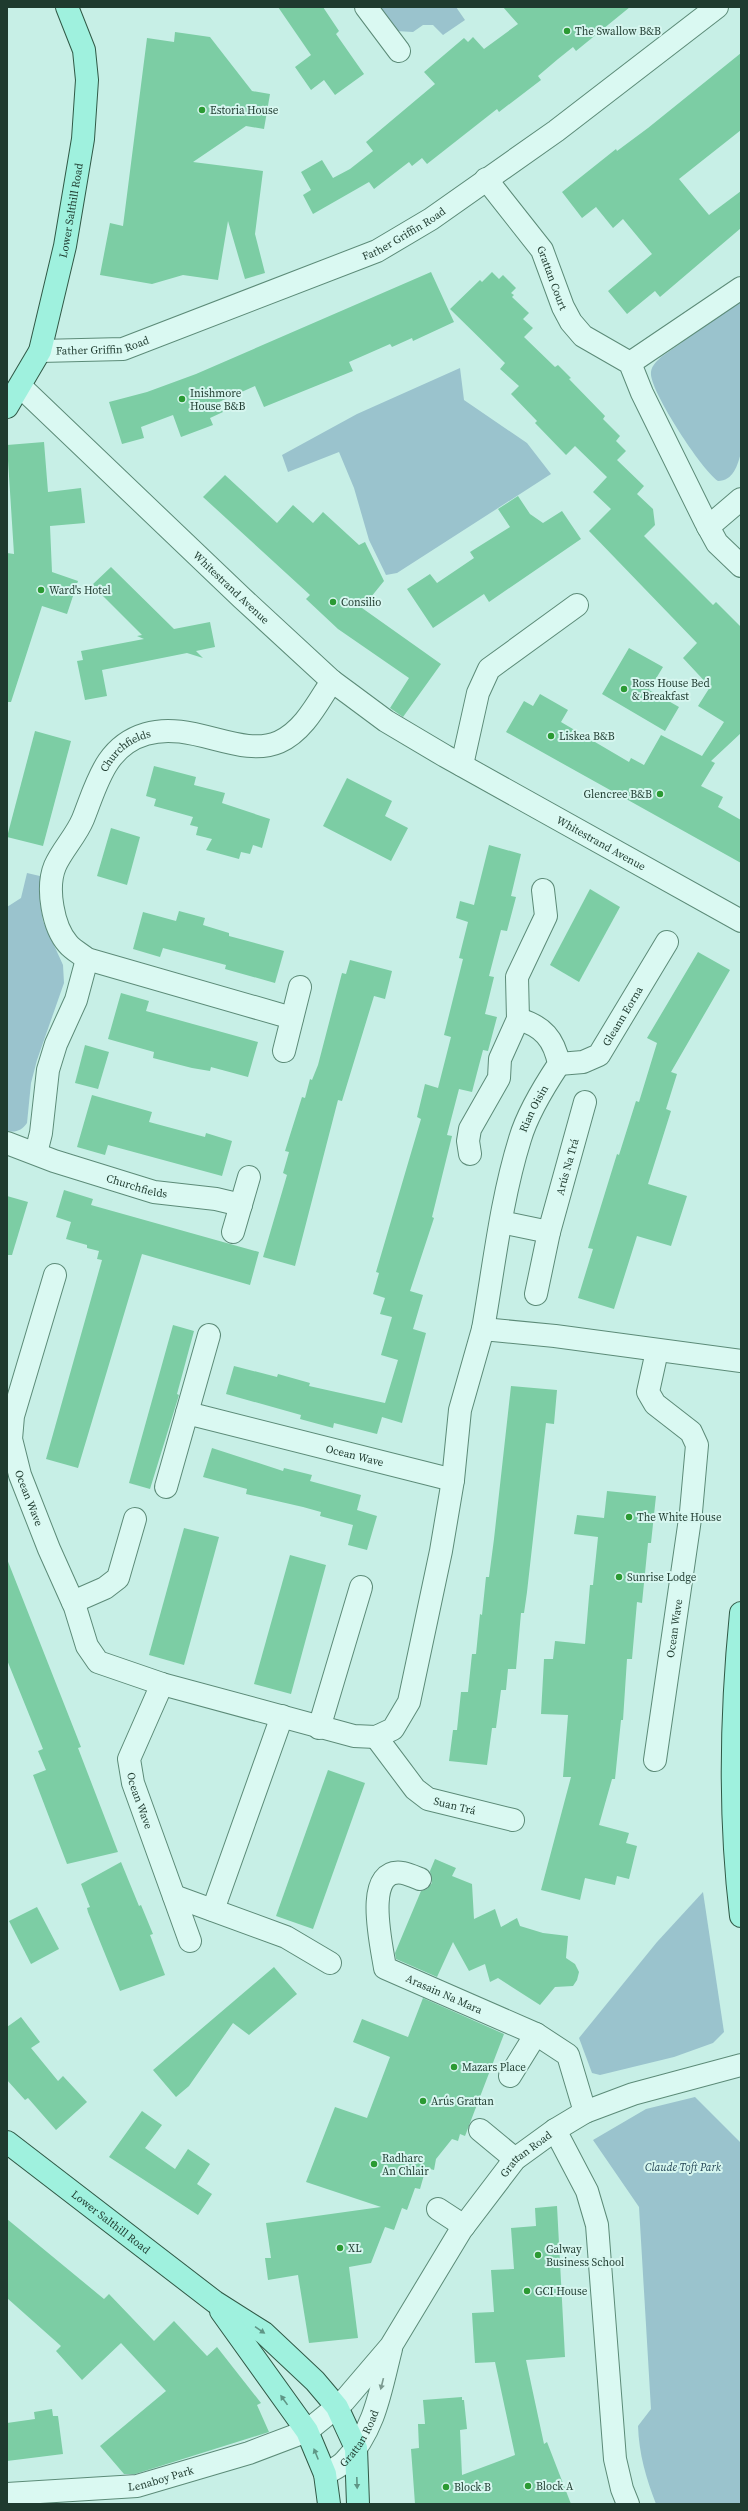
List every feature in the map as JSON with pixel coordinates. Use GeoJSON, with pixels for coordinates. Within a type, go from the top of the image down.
{"type":"FeatureCollection","features":[{"type":"Feature","properties":{"kind":"main road","name":"Lower Salthill Road"},"geometry":{"type":"LineString","coordinates":[[7,407],[40,352],[67,239],[86,103],[87,80],[84,50],[71,8]]}},
{"type":"Feature","properties":{"kind":"main road"},"geometry":{"type":"LineString","coordinates":[[741,1613],[736,1660],[737,1880],[741,1916]]}},
{"type":"Feature","properties":{"kind":"main road","name":"Lower Salthill Road"},"geometry":{"type":"LineString","coordinates":[[7,2142],[215,2302],[264,2332],[315,2381],[337,2406],[356,2448]]}},
{"type":"Feature","properties":{"kind":"main road","name":"Lower Salthill Road"},"geometry":{"type":"LineString","coordinates":[[215,2302],[307,2431],[324,2474],[330,2504]]}},
{"type":"Feature","properties":{"kind":"main road"},"geometry":{"type":"LineString","coordinates":[[356,2448],[358,2504]]}},
{"type":"Feature","properties":{"kind":"street"},"geometry":{"type":"LineString","coordinates":[[366,7],[399,51]]}},
{"type":"Feature","properties":{"kind":"street","name":"Father Griffin Road"},"geometry":{"type":"LineString","coordinates":[[40,352],[123,349],[377,251],[431,219],[590,106],[717,7]]}},
{"type":"Feature","properties":{"kind":"street","name":"Grattan Court"},"geometry":{"type":"LineString","coordinates":[[486,179],[542,250],[563,307],[571,322],[583,336],[630,363]]}},
{"type":"Feature","properties":{"kind":"street"},"geometry":{"type":"LineString","coordinates":[[741,288],[630,363],[642,393],[708,527],[717,543],[741,566]]}},
{"type":"Feature","properties":{"kind":"street","name":"Whitestrand Avenue"},"geometry":{"type":"LineString","coordinates":[[20,386],[236,593],[332,681],[386,721],[741,921]]}},
{"type":"Feature","properties":{"kind":"street"},"geometry":{"type":"LineString","coordinates":[[708,527],[741,499]]}},
{"type":"Feature","properties":{"kind":"street"},"geometry":{"type":"LineString","coordinates":[[462,765],[478,693],[489,669],[577,605]]}},
{"type":"Feature","properties":{"kind":"street","name":"Churchfields"},"geometry":{"type":"LineString","coordinates":[[292,1018],[87,959],[68,944],[59,928],[54,914],[52,883],[55,867],[79,827],[95,785],[110,758],[132,739],[158,731],[178,731],[253,747],[267,747],[281,741],[309,716],[332,681]]}},
{"type":"Feature","properties":{"kind":"street"},"geometry":{"type":"LineString","coordinates":[[470,1154],[468,1141],[470,1129],[499,1078],[500,1059],[518,1018],[517,977],[546,916],[543,890]]}},
{"type":"Feature","properties":{"kind":"street","name":"Gleann Eorna"},"geometry":{"type":"LineString","coordinates":[[559,1064],[582,1062],[599,1055],[667,942]]}},
{"type":"Feature","properties":{"kind":"street"},"geometry":{"type":"LineString","coordinates":[[36,1153],[41,1133],[48,1070],[56,1044],[76,1000],[87,959]]}},
{"type":"Feature","properties":{"kind":"street"},"geometry":{"type":"LineString","coordinates":[[284,1051],[300,987]]}},
{"type":"Feature","properties":{"kind":"street"},"geometry":{"type":"LineString","coordinates":[[518,1018],[531,1022],[547,1033],[556,1050],[559,1064]]}},
{"type":"Feature","properties":{"kind":"street","name":"Rian Oisin"},"geometry":{"type":"LineString","coordinates":[[501,1222],[520,1138],[548,1081],[559,1064]]}},
{"type":"Feature","properties":{"kind":"street","name":"Arús Na Trá"},"geometry":{"type":"LineString","coordinates":[[536,1294],[549,1232],[585,1102]]}},
{"type":"Feature","properties":{"kind":"street","name":"Churchfields"},"geometry":{"type":"LineString","coordinates":[[7,1142],[54,1161],[154,1192],[216,1199],[241,1205]]}},
{"type":"Feature","properties":{"kind":"street"},"geometry":{"type":"LineString","coordinates":[[233,1232],[249,1177]]}},
{"type":"Feature","properties":{"kind":"street"},"geometry":{"type":"LineString","coordinates":[[501,1222],[549,1232]]}},
{"type":"Feature","properties":{"kind":"street","name":"Ocean Wave"},"geometry":{"type":"LineString","coordinates":[[55,1275],[13,1416],[11,1439],[20,1475],[49,1549],[73,1602],[87,1646],[98,1662],[162,1684],[282,1716],[319,1728],[354,1736],[376,1737],[393,1729],[409,1702],[453,1480],[460,1410],[483,1329],[501,1222]]}},
{"type":"Feature","properties":{"kind":"street"},"geometry":{"type":"LineString","coordinates":[[483,1329],[555,1336],[657,1351],[741,1361]]}},
{"type":"Feature","properties":{"kind":"street"},"geometry":{"type":"LineString","coordinates":[[166,1487],[209,1335]]}},
{"type":"Feature","properties":{"kind":"street","name":"Ocean Wave"},"geometry":{"type":"LineString","coordinates":[[655,1760],[691,1512],[697,1445],[691,1432],[655,1404],[648,1392],[657,1351]]}},
{"type":"Feature","properties":{"kind":"street","name":"Ocean Wave"},"geometry":{"type":"LineString","coordinates":[[187,1413],[453,1480]]}},
{"type":"Feature","properties":{"kind":"street"},"geometry":{"type":"LineString","coordinates":[[73,1602],[105,1588],[118,1578],[135,1519]]}},
{"type":"Feature","properties":{"kind":"street"},"geometry":{"type":"LineString","coordinates":[[319,1728],[361,1587]]}},
{"type":"Feature","properties":{"kind":"street","name":"Ocean Wave"},"geometry":{"type":"LineString","coordinates":[[162,1684],[129,1759],[133,1783],[190,1941]]}},
{"type":"Feature","properties":{"kind":"street"},"geometry":{"type":"LineString","coordinates":[[213,1910],[282,1716]]}},
{"type":"Feature","properties":{"kind":"street","name":"Suan Trá"},"geometry":{"type":"LineString","coordinates":[[376,1737],[415,1789],[428,1799],[513,1820]]}},
{"type":"Feature","properties":{"kind":"street","name":"Arasain Na Mara"},"geometry":{"type":"LineString","coordinates":[[420,1879],[401,1872],[387,1876],[378,1886],[376,1898],[385,1968],[462,2000],[536,2034],[568,2055],[584,2112]]}},
{"type":"Feature","properties":{"kind":"street"},"geometry":{"type":"LineString","coordinates":[[174,1896],[286,1937],[330,1963]]}},
{"type":"Feature","properties":{"kind":"street"},"geometry":{"type":"LineString","coordinates":[[510,2076],[536,2034]]}},
{"type":"Feature","properties":{"kind":"street","name":"Grattan Road"},"geometry":{"type":"LineString","coordinates":[[307,2431],[337,2406],[391,2346],[464,2226],[515,2159],[555,2130],[584,2112],[634,2094],[741,2065]]}},
{"type":"Feature","properties":{"kind":"street"},"geometry":{"type":"LineString","coordinates":[[480,2130],[515,2159]]}},
{"type":"Feature","properties":{"kind":"street"},"geometry":{"type":"LineString","coordinates":[[555,2130],[587,2191],[597,2226],[615,2459],[622,2489],[628,2504]]}},
{"type":"Feature","properties":{"kind":"street"},"geometry":{"type":"LineString","coordinates":[[438,2209],[464,2226]]}},
{"type":"Feature","properties":{"kind":"street","name":"Grattan Road"},"geometry":{"type":"LineString","coordinates":[[324,2474],[345,2462],[365,2436],[376,2409],[391,2346]]}},
{"type":"Feature","properties":{"kind":"street","name":"Lenaboy Park"},"geometry":{"type":"LineString","coordinates":[[7,2494],[138,2486],[248,2453],[307,2431]]}},
{"type":"Feature","properties":{"kind":"green space"},"geometry":{"type":"Polygon","coordinates":[[[379,7],[456,7],[465,20],[443,35],[433,25],[423,25],[413,32],[396,31],[379,7]]]}},
{"type":"Feature","properties":{"kind":"green space"},"geometry":{"type":"Polygon","coordinates":[[[741,301],[741,452],[736,467],[731,475],[728,478],[718,481],[710,474],[679,431],[654,385],[651,370],[661,357],[741,301]]]}},
{"type":"Feature","properties":{"kind":"green space"},"geometry":{"type":"Polygon","coordinates":[[[460,368],[464,400],[527,443],[551,474],[397,573],[386,575],[369,540],[354,488],[339,452],[288,472],[282,455],[357,414],[460,368]]]}},
{"type":"Feature","properties":{"kind":"green space"},"geometry":{"type":"Polygon","coordinates":[[[27,873],[44,877],[40,901],[43,921],[63,965],[64,983],[37,1060],[31,1083],[27,1123],[18,1130],[10,1132],[7,1131],[7,907],[21,898],[27,873]]]}},
{"type":"Feature","properties":{"kind":"green space"},"geometry":{"type":"Polygon","coordinates":[[[703,1892],[724,2032],[713,2043],[674,2057],[600,2075],[592,2073],[579,2038],[657,1942],[703,1892]]]}},
{"type":"Feature","properties":{"kind":"green space","name":"Claude Toft Park"},"geometry":{"type":"Polygon","coordinates":[[[695,2097],[741,2143],[741,2504],[656,2504],[644,2466],[638,2426],[651,2409],[639,2207],[593,2140],[646,2109],[695,2097]]]}},
{"type":"Feature","properties":{"kind":"building"},"geometry":{"type":"Polygon","coordinates":[[[278,7],[323,7],[339,31],[336,34],[364,74],[335,95],[324,80],[311,90],[295,67],[311,55],[278,7]]]}},
{"type":"Feature","properties":{"kind":"building"},"geometry":{"type":"Polygon","coordinates":[[[503,7],[630,7],[576,51],[573,47],[558,59],[538,76],[541,80],[499,112],[497,109],[427,164],[422,158],[412,166],[409,162],[374,189],[369,182],[313,214],[303,195],[311,190],[301,172],[322,160],[333,178],[350,169],[373,151],[366,142],[435,84],[424,72],[464,38],[468,42],[473,37],[484,49],[518,24],[503,7]]]}},
{"type":"Feature","properties":{"kind":"building"},"geometry":{"type":"Polygon","coordinates":[[[175,32],[210,37],[252,91],[270,94],[264,129],[246,126],[193,162],[263,171],[255,234],[265,273],[245,279],[228,221],[218,280],[183,275],[152,284],[100,275],[110,223],[123,226],[147,38],[174,42],[175,32]]]}},
{"type":"Feature","properties":{"kind":"building"},"geometry":{"type":"Polygon","coordinates":[[[741,53],[741,130],[679,179],[709,215],[741,191],[741,228],[660,297],[655,291],[627,314],[608,291],[652,254],[623,219],[613,228],[596,207],[582,218],[562,192],[616,149],[617,151],[648,128],[741,53]]]}},
{"type":"Feature","properties":{"kind":"building"},"geometry":{"type":"Polygon","coordinates":[[[431,272],[454,322],[413,341],[412,338],[392,347],[390,344],[349,362],[353,371],[264,407],[255,386],[219,402],[223,412],[210,418],[213,425],[181,437],[173,415],[141,427],[144,438],[122,444],[109,402],[147,392],[196,374],[431,272]]]}},
{"type":"Feature","properties":{"kind":"building"},"geometry":{"type":"Polygon","coordinates":[[[492,272],[499,279],[503,275],[516,288],[511,293],[514,295],[512,297],[529,313],[523,319],[533,328],[524,337],[555,367],[558,365],[571,378],[569,379],[605,416],[603,419],[620,436],[616,441],[626,451],[617,460],[644,486],[637,494],[653,509],[655,525],[644,536],[713,605],[716,602],[741,627],[741,733],[711,761],[715,763],[701,786],[723,797],[718,807],[741,820],[741,863],[506,732],[524,701],[533,706],[540,694],[568,710],[561,722],[629,762],[631,758],[644,765],[661,735],[702,756],[724,722],[698,706],[710,687],[683,658],[697,643],[589,531],[611,509],[593,492],[607,477],[575,446],[566,455],[535,423],[537,421],[511,394],[519,386],[500,369],[505,363],[450,309],[480,280],[482,282],[492,272]]]}},
{"type":"Feature","properties":{"kind":"building"},"geometry":{"type":"Polygon","coordinates":[[[44,442],[48,492],[81,488],[85,523],[50,526],[52,572],[78,581],[67,614],[42,606],[11,702],[7,702],[7,553],[14,554],[7,445],[44,442]]]}},
{"type":"Feature","properties":{"kind":"building"},"geometry":{"type":"Polygon","coordinates":[[[225,475],[277,523],[293,505],[313,523],[323,512],[359,545],[365,542],[384,581],[362,608],[441,664],[403,717],[390,708],[409,678],[338,629],[306,599],[310,595],[203,497],[225,475]]]}},
{"type":"Feature","properties":{"kind":"building"},"geometry":{"type":"Polygon","coordinates":[[[518,496],[530,514],[543,523],[562,511],[581,539],[489,602],[484,594],[433,628],[407,589],[430,574],[437,583],[474,558],[470,552],[510,527],[498,509],[518,496]]]}},
{"type":"Feature","properties":{"kind":"building"},"geometry":{"type":"Polygon","coordinates":[[[111,567],[174,629],[210,622],[215,647],[196,651],[203,658],[187,653],[102,670],[107,696],[85,700],[77,661],[83,660],[81,651],[144,639],[137,636],[142,635],[92,585],[111,567]]]}},
{"type":"Feature","properties":{"kind":"building"},"geometry":{"type":"Polygon","coordinates":[[[629,648],[663,667],[649,690],[679,707],[665,731],[602,694],[629,648]]]}},
{"type":"Feature","properties":{"kind":"building"},"geometry":{"type":"Polygon","coordinates":[[[35,731],[71,741],[43,846],[7,837],[35,731]]]}},
{"type":"Feature","properties":{"kind":"building"},"geometry":{"type":"Polygon","coordinates":[[[154,766],[196,777],[194,785],[225,793],[222,803],[270,819],[262,848],[253,845],[250,854],[241,852],[239,859],[206,850],[212,839],[196,835],[198,827],[190,825],[193,817],[154,806],[156,799],[146,796],[154,766]]]}},
{"type":"Feature","properties":{"kind":"building"},"geometry":{"type":"Polygon","coordinates":[[[347,778],[392,801],[385,816],[408,828],[391,861],[323,826],[347,778]]]}},
{"type":"Feature","properties":{"kind":"building"},"geometry":{"type":"Polygon","coordinates":[[[111,828],[140,837],[127,885],[97,876],[111,828]]]}},
{"type":"Feature","properties":{"kind":"building"},"geometry":{"type":"Polygon","coordinates":[[[489,845],[521,854],[511,896],[516,897],[507,931],[501,930],[489,976],[494,977],[485,1014],[497,1017],[488,1051],[483,1050],[472,1092],[459,1089],[447,1135],[452,1136],[432,1217],[434,1218],[410,1291],[423,1295],[413,1329],[426,1333],[402,1423],[382,1417],[377,1434],[334,1423],[333,1428],[300,1419],[301,1415],[226,1394],[234,1366],[277,1377],[278,1374],[310,1383],[309,1386],[385,1403],[398,1360],[381,1355],[392,1317],[380,1314],[385,1298],[373,1294],[379,1273],[376,1272],[421,1119],[417,1117],[425,1084],[438,1088],[451,1037],[444,1035],[463,959],[459,958],[468,922],[456,918],[460,901],[474,905],[489,845]]]}},
{"type":"Feature","properties":{"kind":"building"},"geometry":{"type":"Polygon","coordinates":[[[590,889],[620,907],[579,982],[550,965],[590,889]]]}},
{"type":"Feature","properties":{"kind":"building"},"geometry":{"type":"Polygon","coordinates":[[[179,911],[205,918],[203,925],[229,933],[229,936],[284,951],[275,983],[225,969],[226,965],[163,948],[160,957],[133,949],[143,912],[176,921],[179,911]]]}},
{"type":"Feature","properties":{"kind":"building"},"geometry":{"type":"Polygon","coordinates":[[[698,952],[730,970],[671,1072],[677,1074],[666,1109],[671,1111],[648,1184],[687,1196],[671,1246],[637,1236],[614,1309],[578,1298],[593,1249],[588,1248],[617,1154],[619,1155],[636,1101],[639,1102],[657,1043],[647,1038],[698,952]]]}},
{"type":"Feature","properties":{"kind":"building"},"geometry":{"type":"Polygon","coordinates":[[[350,960],[392,971],[385,999],[374,996],[342,1101],[338,1100],[295,1266],[263,1257],[287,1175],[283,1173],[289,1152],[285,1151],[302,1097],[305,1098],[310,1079],[312,1080],[318,1065],[342,973],[346,974],[350,960]]]}},
{"type":"Feature","properties":{"kind":"building"},"geometry":{"type":"Polygon","coordinates":[[[121,993],[149,1001],[146,1011],[258,1042],[248,1077],[211,1067],[210,1071],[153,1058],[154,1052],[108,1039],[121,993]]]}},
{"type":"Feature","properties":{"kind":"building"},"geometry":{"type":"Polygon","coordinates":[[[85,1045],[109,1052],[98,1089],[75,1083],[85,1045]]]}},
{"type":"Feature","properties":{"kind":"building"},"geometry":{"type":"Polygon","coordinates":[[[92,1095],[152,1112],[149,1122],[205,1137],[206,1133],[232,1141],[222,1176],[108,1145],[105,1155],[77,1147],[92,1095]]]}},
{"type":"Feature","properties":{"kind":"building"},"geometry":{"type":"Polygon","coordinates":[[[64,1190],[93,1199],[91,1205],[259,1252],[250,1285],[142,1254],[78,1468],[46,1459],[102,1260],[97,1259],[99,1251],[87,1248],[87,1245],[66,1239],[71,1222],[56,1217],[64,1190]]]}},
{"type":"Feature","properties":{"kind":"building"},"geometry":{"type":"Polygon","coordinates":[[[7,1196],[28,1202],[12,1255],[7,1255],[7,1196]]]}},
{"type":"Feature","properties":{"kind":"building"},"geometry":{"type":"Polygon","coordinates":[[[173,1325],[194,1331],[177,1394],[179,1395],[150,1489],[129,1483],[173,1325]]]}},
{"type":"Feature","properties":{"kind":"building"},"geometry":{"type":"Polygon","coordinates":[[[511,1386],[557,1390],[554,1424],[546,1423],[527,1592],[524,1613],[521,1613],[516,1669],[508,1669],[506,1690],[501,1690],[496,1728],[492,1728],[487,1765],[449,1761],[453,1730],[457,1730],[461,1692],[468,1692],[472,1654],[476,1654],[486,1577],[489,1577],[511,1386]]]}},
{"type":"Feature","properties":{"kind":"building"},"geometry":{"type":"Polygon","coordinates":[[[212,1448],[283,1471],[284,1468],[312,1475],[310,1481],[361,1495],[357,1510],[377,1516],[367,1550],[348,1545],[353,1525],[320,1516],[321,1512],[246,1494],[247,1489],[203,1477],[212,1448]]]}},
{"type":"Feature","properties":{"kind":"building"},"geometry":{"type":"Polygon","coordinates":[[[607,1491],[656,1496],[651,1543],[648,1543],[642,1603],[637,1602],[632,1659],[627,1659],[623,1720],[621,1720],[615,1779],[612,1779],[599,1825],[629,1833],[626,1843],[637,1846],[629,1879],[617,1876],[615,1885],[585,1878],[580,1900],[541,1890],[571,1777],[563,1777],[568,1715],[541,1714],[544,1659],[553,1659],[555,1641],[585,1644],[590,1585],[593,1585],[598,1537],[574,1534],[577,1515],[604,1518],[607,1491]]]}},
{"type":"Feature","properties":{"kind":"building"},"geometry":{"type":"Polygon","coordinates":[[[184,1528],[219,1537],[184,1665],[149,1655],[184,1528]]]}},
{"type":"Feature","properties":{"kind":"building"},"geometry":{"type":"Polygon","coordinates":[[[290,1555],[326,1565],[291,1694],[254,1684],[290,1555]]]}},
{"type":"Feature","properties":{"kind":"building"},"geometry":{"type":"Polygon","coordinates":[[[7,1559],[81,1747],[78,1748],[118,1852],[67,1864],[33,1775],[46,1770],[38,1751],[43,1749],[7,1660],[7,1559]]]}},
{"type":"Feature","properties":{"kind":"building"},"geometry":{"type":"Polygon","coordinates":[[[328,1770],[365,1783],[313,1929],[276,1916],[328,1770]]]}},
{"type":"Feature","properties":{"kind":"building"},"geometry":{"type":"Polygon","coordinates":[[[435,1859],[456,1868],[452,1876],[472,1884],[474,1919],[495,1909],[501,1927],[517,1918],[520,1926],[543,1933],[568,1936],[566,1958],[575,1964],[579,1972],[577,1980],[573,1986],[555,1987],[540,2005],[498,1978],[490,1982],[485,1964],[469,1971],[453,1942],[437,1977],[396,1959],[395,1953],[421,1891],[427,1889],[432,1883],[430,1871],[435,1859]]]}},
{"type":"Feature","properties":{"kind":"building"},"geometry":{"type":"Polygon","coordinates":[[[121,1862],[139,1906],[141,1905],[153,1934],[150,1935],[165,1975],[120,1991],[88,1912],[87,1908],[90,1907],[81,1884],[121,1862]]]}},
{"type":"Feature","properties":{"kind":"building"},"geometry":{"type":"Polygon","coordinates":[[[37,1907],[59,1949],[31,1964],[9,1921],[37,1907]]]}},
{"type":"Feature","properties":{"kind":"building"},"geometry":{"type":"Polygon","coordinates":[[[274,1967],[297,1994],[249,2035],[233,2023],[189,2086],[176,2097],[153,2070],[274,1967]]]}},
{"type":"Feature","properties":{"kind":"building"},"geometry":{"type":"Polygon","coordinates":[[[423,1998],[504,2034],[465,2136],[460,2134],[458,2141],[452,2139],[436,2159],[434,2170],[426,2168],[420,2189],[415,2188],[407,2210],[402,2208],[394,2230],[385,2227],[371,2263],[349,2267],[358,2338],[309,2343],[298,2275],[268,2280],[265,2258],[271,2258],[266,2223],[381,2207],[306,2182],[335,2107],[367,2118],[390,2057],[353,2042],[362,2019],[408,2037],[423,1998]]]}},
{"type":"Feature","properties":{"kind":"building"},"geometry":{"type":"Polygon","coordinates":[[[21,2017],[40,2042],[31,2048],[58,2081],[63,2076],[87,2102],[56,2130],[28,2098],[25,2100],[7,2080],[7,2027],[21,2017]]]}},
{"type":"Feature","properties":{"kind":"building"},"geometry":{"type":"Polygon","coordinates":[[[142,2111],[162,2125],[145,2148],[175,2169],[188,2149],[210,2164],[197,2184],[212,2194],[198,2215],[109,2157],[142,2111]]]}},
{"type":"Feature","properties":{"kind":"building"},"geometry":{"type":"Polygon","coordinates":[[[557,2206],[565,2357],[526,2360],[544,2444],[547,2442],[571,2504],[415,2504],[411,2449],[419,2448],[418,2424],[425,2424],[423,2400],[462,2397],[462,2400],[464,2400],[467,2429],[460,2430],[462,2475],[515,2455],[495,2362],[475,2363],[472,2313],[494,2312],[491,2270],[514,2269],[511,2228],[536,2226],[535,2208],[557,2206]]]}},
{"type":"Feature","properties":{"kind":"building"},"geometry":{"type":"Polygon","coordinates":[[[7,2219],[104,2299],[109,2294],[154,2341],[174,2321],[207,2356],[217,2347],[261,2403],[257,2405],[269,2432],[135,2474],[124,2474],[100,2446],[166,2391],[121,2343],[82,2380],[56,2351],[61,2346],[7,2298],[7,2219]]]}},
{"type":"Feature","properties":{"kind":"building"},"geometry":{"type":"Polygon","coordinates":[[[52,2409],[53,2416],[58,2416],[63,2454],[7,2461],[7,2423],[35,2419],[34,2412],[52,2409]]]}},
{"type":"Feature","properties":{"kind":"place","name":"The Swallow B&B"},"geometry":{"type":"Point","coordinates":[567,31]}},
{"type":"Feature","properties":{"kind":"place","name":"Estoria House"},"geometry":{"type":"Point","coordinates":[202,110]}},
{"type":"Feature","properties":{"kind":"place","name":"Inishmore House B&B"},"geometry":{"type":"Point","coordinates":[182,399]}},
{"type":"Feature","properties":{"kind":"place","name":"Ward's Hotel"},"geometry":{"type":"Point","coordinates":[41,590]}},
{"type":"Feature","properties":{"kind":"place","name":"Consilio"},"geometry":{"type":"Point","coordinates":[333,602]}},
{"type":"Feature","properties":{"kind":"place","name":"Ross House Bed & Breakfast"},"geometry":{"type":"Point","coordinates":[624,689]}},
{"type":"Feature","properties":{"kind":"place","name":"Liskea B&B"},"geometry":{"type":"Point","coordinates":[551,736]}},
{"type":"Feature","properties":{"kind":"place","name":"Glencree B&B"},"geometry":{"type":"Point","coordinates":[660,794]}},
{"type":"Feature","properties":{"kind":"place","name":"The White House"},"geometry":{"type":"Point","coordinates":[629,1517]}},
{"type":"Feature","properties":{"kind":"place","name":"Sunrise Lodge"},"geometry":{"type":"Point","coordinates":[619,1577]}},
{"type":"Feature","properties":{"kind":"place","name":"Mazars Place"},"geometry":{"type":"Point","coordinates":[454,2067]}},
{"type":"Feature","properties":{"kind":"place","name":"Arús Grattan"},"geometry":{"type":"Point","coordinates":[423,2101]}},
{"type":"Feature","properties":{"kind":"place","name":"Radharc An Chlair"},"geometry":{"type":"Point","coordinates":[374,2164]}},
{"type":"Feature","properties":{"kind":"place","name":"XL"},"geometry":{"type":"Point","coordinates":[340,2248]}},
{"type":"Feature","properties":{"kind":"place","name":"Galway Business School"},"geometry":{"type":"Point","coordinates":[538,2255]}},
{"type":"Feature","properties":{"kind":"place","name":"GCI House"},"geometry":{"type":"Point","coordinates":[527,2291]}},
{"type":"Feature","properties":{"kind":"place","name":"Block A"},"geometry":{"type":"Point","coordinates":[528,2486]}},
{"type":"Feature","properties":{"kind":"place","name":"Block B"},"geometry":{"type":"Point","coordinates":[446,2487]}}]}
